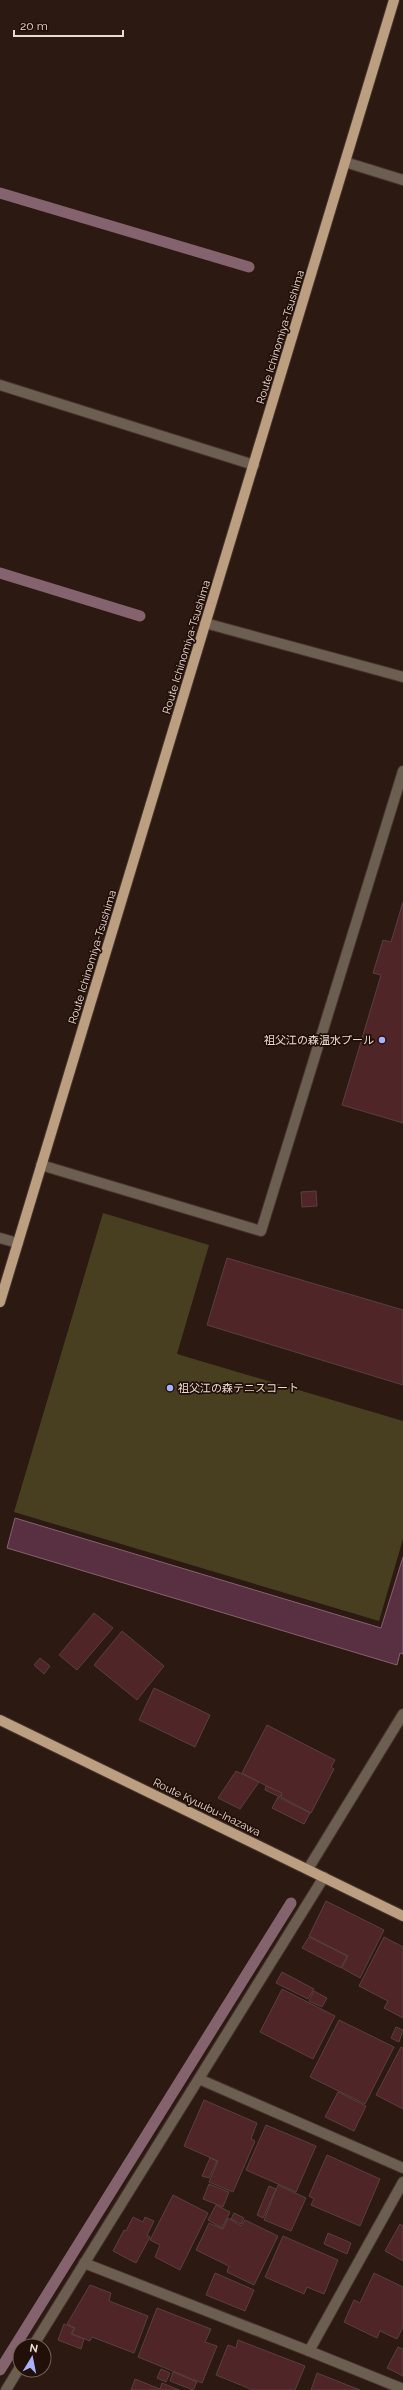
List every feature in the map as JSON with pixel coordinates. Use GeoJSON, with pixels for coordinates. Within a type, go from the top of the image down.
{"type":"FeatureCollection","features":[{"type":"Feature","properties":{"kind":"main road","name":"Route Ichinomiya-Tsushima"},"geometry":{"type":"LineString","coordinates":[[0,1302],[394,0]]}},
{"type":"Feature","properties":{"kind":"main road","name":"Route Kyuubu-Inazawa"},"geometry":{"type":"LineString","coordinates":[[0,1720],[308,1870],[324,1876],[403,1916]]}},
{"type":"Feature","properties":{"kind":"street"},"geometry":{"type":"LineString","coordinates":[[345,162],[403,180]]}},
{"type":"Feature","properties":{"kind":"street"},"geometry":{"type":"LineString","coordinates":[[0,385],[254,465]]}},
{"type":"Feature","properties":{"kind":"street"},"geometry":{"type":"LineString","coordinates":[[206,623],[403,677]]}},
{"type":"Feature","properties":{"kind":"street"},"geometry":{"type":"LineString","coordinates":[[41,1165],[261,1231],[403,772]]}},
{"type":"Feature","properties":{"kind":"street"},"geometry":{"type":"LineString","coordinates":[[0,1238],[18,1243]]}},
{"type":"Feature","properties":{"kind":"street"},"geometry":{"type":"LineString","coordinates":[[308,1870],[403,1714]]}},
{"type":"Feature","properties":{"kind":"street"},"geometry":{"type":"LineString","coordinates":[[38,2338],[324,1876]]}},
{"type":"Feature","properties":{"kind":"street"},"geometry":{"type":"LineString","coordinates":[[199,2078],[403,2168]]}},
{"type":"Feature","properties":{"kind":"street"},"geometry":{"type":"LineString","coordinates":[[309,2351],[403,2182]]}},
{"type":"Feature","properties":{"kind":"street"},"geometry":{"type":"LineString","coordinates":[[84,2263],[403,2389]]}},
{"type":"Feature","properties":{"kind":"street"},"geometry":{"type":"LineString","coordinates":[[6,2390],[13,2378]]}},
{"type":"Feature","properties":{"kind":"shaded area","name":"祖父江の森テニスコート"},"geometry":{"type":"Polygon","coordinates":[[[103,1213],[209,1245],[177,1354],[403,1421],[403,1539],[379,1621],[14,1512],[103,1213]]]}},
{"type":"Feature","properties":{"kind":"shaded area"},"geometry":{"type":"Polygon","coordinates":[[[15,1518],[381,1628],[403,1557],[403,1654],[400,1653],[397,1665],[7,1548],[15,1518]]]}},
{"type":"Feature","properties":{"kind":"building","name":"祖父江の森温水プール"},"geometry":{"type":"Polygon","coordinates":[[[403,902],[403,1123],[342,1105],[381,975],[373,973],[383,940],[391,942],[403,902]]]}},
{"type":"Feature","properties":{"kind":"building"},"geometry":{"type":"Polygon","coordinates":[[[316,1191],[317,1206],[302,1207],[301,1192],[316,1191]]]}},
{"type":"Feature","properties":{"kind":"building"},"geometry":{"type":"Polygon","coordinates":[[[227,1258],[403,1310],[403,1385],[207,1325],[227,1258]]]}},
{"type":"Feature","properties":{"kind":"building"},"geometry":{"type":"Polygon","coordinates":[[[94,1613],[113,1628],[77,1670],[59,1655],[94,1613]]]}},
{"type":"Feature","properties":{"kind":"building"},"geometry":{"type":"Polygon","coordinates":[[[122,1631],[164,1666],[137,1700],[94,1665],[122,1631]]]}},
{"type":"Feature","properties":{"kind":"building"},"geometry":{"type":"Polygon","coordinates":[[[40,1658],[50,1666],[44,1674],[34,1665],[40,1658]]]}},
{"type":"Feature","properties":{"kind":"building"},"geometry":{"type":"Polygon","coordinates":[[[154,1688],[210,1715],[195,1747],[139,1720],[154,1688]]]}},
{"type":"Feature","properties":{"kind":"building"},"geometry":{"type":"Polygon","coordinates":[[[267,1725],[335,1760],[331,1767],[334,1769],[311,1813],[281,1797],[282,1794],[242,1773],[267,1725]]]}},
{"type":"Feature","properties":{"kind":"building"},"geometry":{"type":"Polygon","coordinates":[[[236,1771],[259,1782],[240,1809],[218,1798],[236,1771]]]}},
{"type":"Feature","properties":{"kind":"building"},"geometry":{"type":"Polygon","coordinates":[[[266,1786],[282,1793],[280,1797],[265,1790],[266,1786]]]}},
{"type":"Feature","properties":{"kind":"building"},"geometry":{"type":"Polygon","coordinates":[[[278,1797],[310,1813],[304,1824],[272,1808],[278,1797]]]}},
{"type":"Feature","properties":{"kind":"building"},"geometry":{"type":"Polygon","coordinates":[[[326,1901],[384,1930],[360,1978],[342,1968],[348,1956],[309,1936],[326,1901]]]}},
{"type":"Feature","properties":{"kind":"building"},"geometry":{"type":"Polygon","coordinates":[[[309,1937],[347,1956],[341,1968],[302,1948],[309,1937]]]}},
{"type":"Feature","properties":{"kind":"building"},"geometry":{"type":"Polygon","coordinates":[[[384,1937],[403,1947],[403,2018],[384,2008],[388,2001],[359,1986],[384,1937]]]}},
{"type":"Feature","properties":{"kind":"building"},"geometry":{"type":"Polygon","coordinates":[[[282,1972],[314,1989],[308,1999],[276,1983],[282,1972]]]}},
{"type":"Feature","properties":{"kind":"building"},"geometry":{"type":"Polygon","coordinates":[[[282,1989],[335,2016],[313,2059],[260,2032],[282,1989]]]}},
{"type":"Feature","properties":{"kind":"building"},"geometry":{"type":"Polygon","coordinates":[[[314,1991],[327,1998],[322,2007],[309,2001],[314,1991]]]}},
{"type":"Feature","properties":{"kind":"building"},"geometry":{"type":"Polygon","coordinates":[[[339,2020],[394,2047],[365,2104],[310,2077],[339,2020]]]}},
{"type":"Feature","properties":{"kind":"building"},"geometry":{"type":"Polygon","coordinates":[[[396,2027],[403,2030],[399,2042],[391,2038],[396,2027]]]}},
{"type":"Feature","properties":{"kind":"building"},"geometry":{"type":"Polygon","coordinates":[[[401,2047],[403,2048],[403,2109],[376,2095],[401,2047]]]}},
{"type":"Feature","properties":{"kind":"building"},"geometry":{"type":"Polygon","coordinates":[[[338,2092],[366,2106],[354,2131],[325,2117],[338,2092]]]}},
{"type":"Feature","properties":{"kind":"building"},"geometry":{"type":"Polygon","coordinates":[[[204,2100],[257,2123],[251,2139],[255,2141],[233,2192],[209,2182],[218,2161],[184,2146],[204,2100]]]}},
{"type":"Feature","properties":{"kind":"building"},"geometry":{"type":"Polygon","coordinates":[[[266,2125],[316,2146],[296,2192],[246,2170],[266,2125]]]}},
{"type":"Feature","properties":{"kind":"building"},"geometry":{"type":"Polygon","coordinates":[[[327,2155],[380,2179],[360,2226],[311,2205],[314,2199],[309,2196],[327,2155]]]}},
{"type":"Feature","properties":{"kind":"building"},"geometry":{"type":"Polygon","coordinates":[[[210,2158],[217,2161],[209,2178],[202,2176],[210,2158]]]}},
{"type":"Feature","properties":{"kind":"building"},"geometry":{"type":"Polygon","coordinates":[[[209,2184],[229,2192],[223,2207],[203,2199],[209,2184]]]}},
{"type":"Feature","properties":{"kind":"building"},"geometry":{"type":"Polygon","coordinates":[[[278,2185],[306,2198],[291,2231],[264,2220],[278,2185]]]}},
{"type":"Feature","properties":{"kind":"building"},"geometry":{"type":"Polygon","coordinates":[[[269,2186],[276,2189],[263,2218],[257,2215],[269,2186]]]}},
{"type":"Feature","properties":{"kind":"building"},"geometry":{"type":"Polygon","coordinates":[[[173,2195],[208,2213],[180,2270],[155,2257],[160,2245],[150,2240],[173,2195]]]}},
{"type":"Feature","properties":{"kind":"building"},"geometry":{"type":"Polygon","coordinates":[[[216,2205],[230,2212],[222,2228],[208,2220],[216,2205]]]}},
{"type":"Feature","properties":{"kind":"building"},"geometry":{"type":"Polygon","coordinates":[[[234,2213],[244,2218],[241,2224],[231,2219],[234,2213]]]}},
{"type":"Feature","properties":{"kind":"building"},"geometry":{"type":"Polygon","coordinates":[[[133,2217],[143,2222],[145,2217],[154,2221],[147,2235],[150,2237],[136,2263],[113,2251],[133,2217]]]}},
{"type":"Feature","properties":{"kind":"building"},"geometry":{"type":"Polygon","coordinates":[[[228,2218],[241,2226],[245,2220],[278,2236],[254,2285],[227,2272],[229,2266],[196,2250],[209,2223],[223,2229],[228,2218]]]}},
{"type":"Feature","properties":{"kind":"building"},"geometry":{"type":"Polygon","coordinates":[[[400,2224],[403,2226],[403,2261],[385,2251],[400,2224]]]}},
{"type":"Feature","properties":{"kind":"building"},"geometry":{"type":"Polygon","coordinates":[[[328,2233],[351,2243],[347,2254],[324,2244],[328,2233]]]}},
{"type":"Feature","properties":{"kind":"building"},"geometry":{"type":"Polygon","coordinates":[[[283,2236],[338,2260],[324,2294],[307,2287],[304,2294],[265,2277],[283,2236]]]}},
{"type":"Feature","properties":{"kind":"building"},"geometry":{"type":"Polygon","coordinates":[[[215,2273],[254,2290],[245,2311],[206,2295],[215,2273]]]}},
{"type":"Feature","properties":{"kind":"building"},"geometry":{"type":"Polygon","coordinates":[[[374,2273],[403,2287],[403,2327],[397,2339],[380,2331],[377,2338],[344,2322],[354,2300],[360,2303],[374,2273]]]}},
{"type":"Feature","properties":{"kind":"building"},"geometry":{"type":"Polygon","coordinates":[[[90,2285],[111,2293],[109,2301],[148,2316],[134,2353],[92,2337],[90,2341],[72,2334],[75,2328],[67,2324],[90,2285]]]}},
{"type":"Feature","properties":{"kind":"building"},"geometry":{"type":"Polygon","coordinates":[[[157,2308],[211,2329],[205,2342],[217,2346],[202,2383],[138,2357],[157,2308]]]}},
{"type":"Feature","properties":{"kind":"building"},"geometry":{"type":"Polygon","coordinates":[[[64,2324],[74,2328],[71,2334],[84,2339],[81,2349],[58,2340],[64,2324]]]}},
{"type":"Feature","properties":{"kind":"building"},"geometry":{"type":"Polygon","coordinates":[[[238,2340],[305,2366],[295,2390],[253,2390],[216,2375],[228,2345],[236,2348],[238,2340]]]}},
{"type":"Feature","properties":{"kind":"building"},"geometry":{"type":"Polygon","coordinates":[[[398,2347],[403,2349],[403,2376],[387,2368],[398,2347]]]}},
{"type":"Feature","properties":{"kind":"building"},"geometry":{"type":"Polygon","coordinates":[[[161,2369],[170,2373],[166,2382],[157,2378],[161,2369]]]}},
{"type":"Feature","properties":{"kind":"building"},"geometry":{"type":"Polygon","coordinates":[[[173,2372],[197,2382],[193,2390],[170,2381],[173,2372]]]}},
{"type":"Feature","properties":{"kind":"building"},"geometry":{"type":"Polygon","coordinates":[[[317,2373],[360,2390],[311,2390],[317,2373]]]}},
{"type":"Feature","properties":{"kind":"building"},"geometry":{"type":"Polygon","coordinates":[[[135,2379],[160,2389],[162,2383],[179,2390],[131,2390],[135,2379]]]}},
{"type":"Feature","properties":{"kind":"waterway"},"geometry":{"type":"LineString","coordinates":[[0,193],[249,267]]}},
{"type":"Feature","properties":{"kind":"waterway"},"geometry":{"type":"LineString","coordinates":[[0,573],[140,616]]}},
{"type":"Feature","properties":{"kind":"waterway"},"geometry":{"type":"LineString","coordinates":[[0,2370],[291,1903]]}},
{"type":"Feature","properties":{"kind":"place","name":"祖父江の森温水プール"},"geometry":{"type":"Point","coordinates":[382,1040]}},
{"type":"Feature","properties":{"kind":"place","name":"祖父江の森テニスコート"},"geometry":{"type":"Point","coordinates":[170,1388]}}]}
